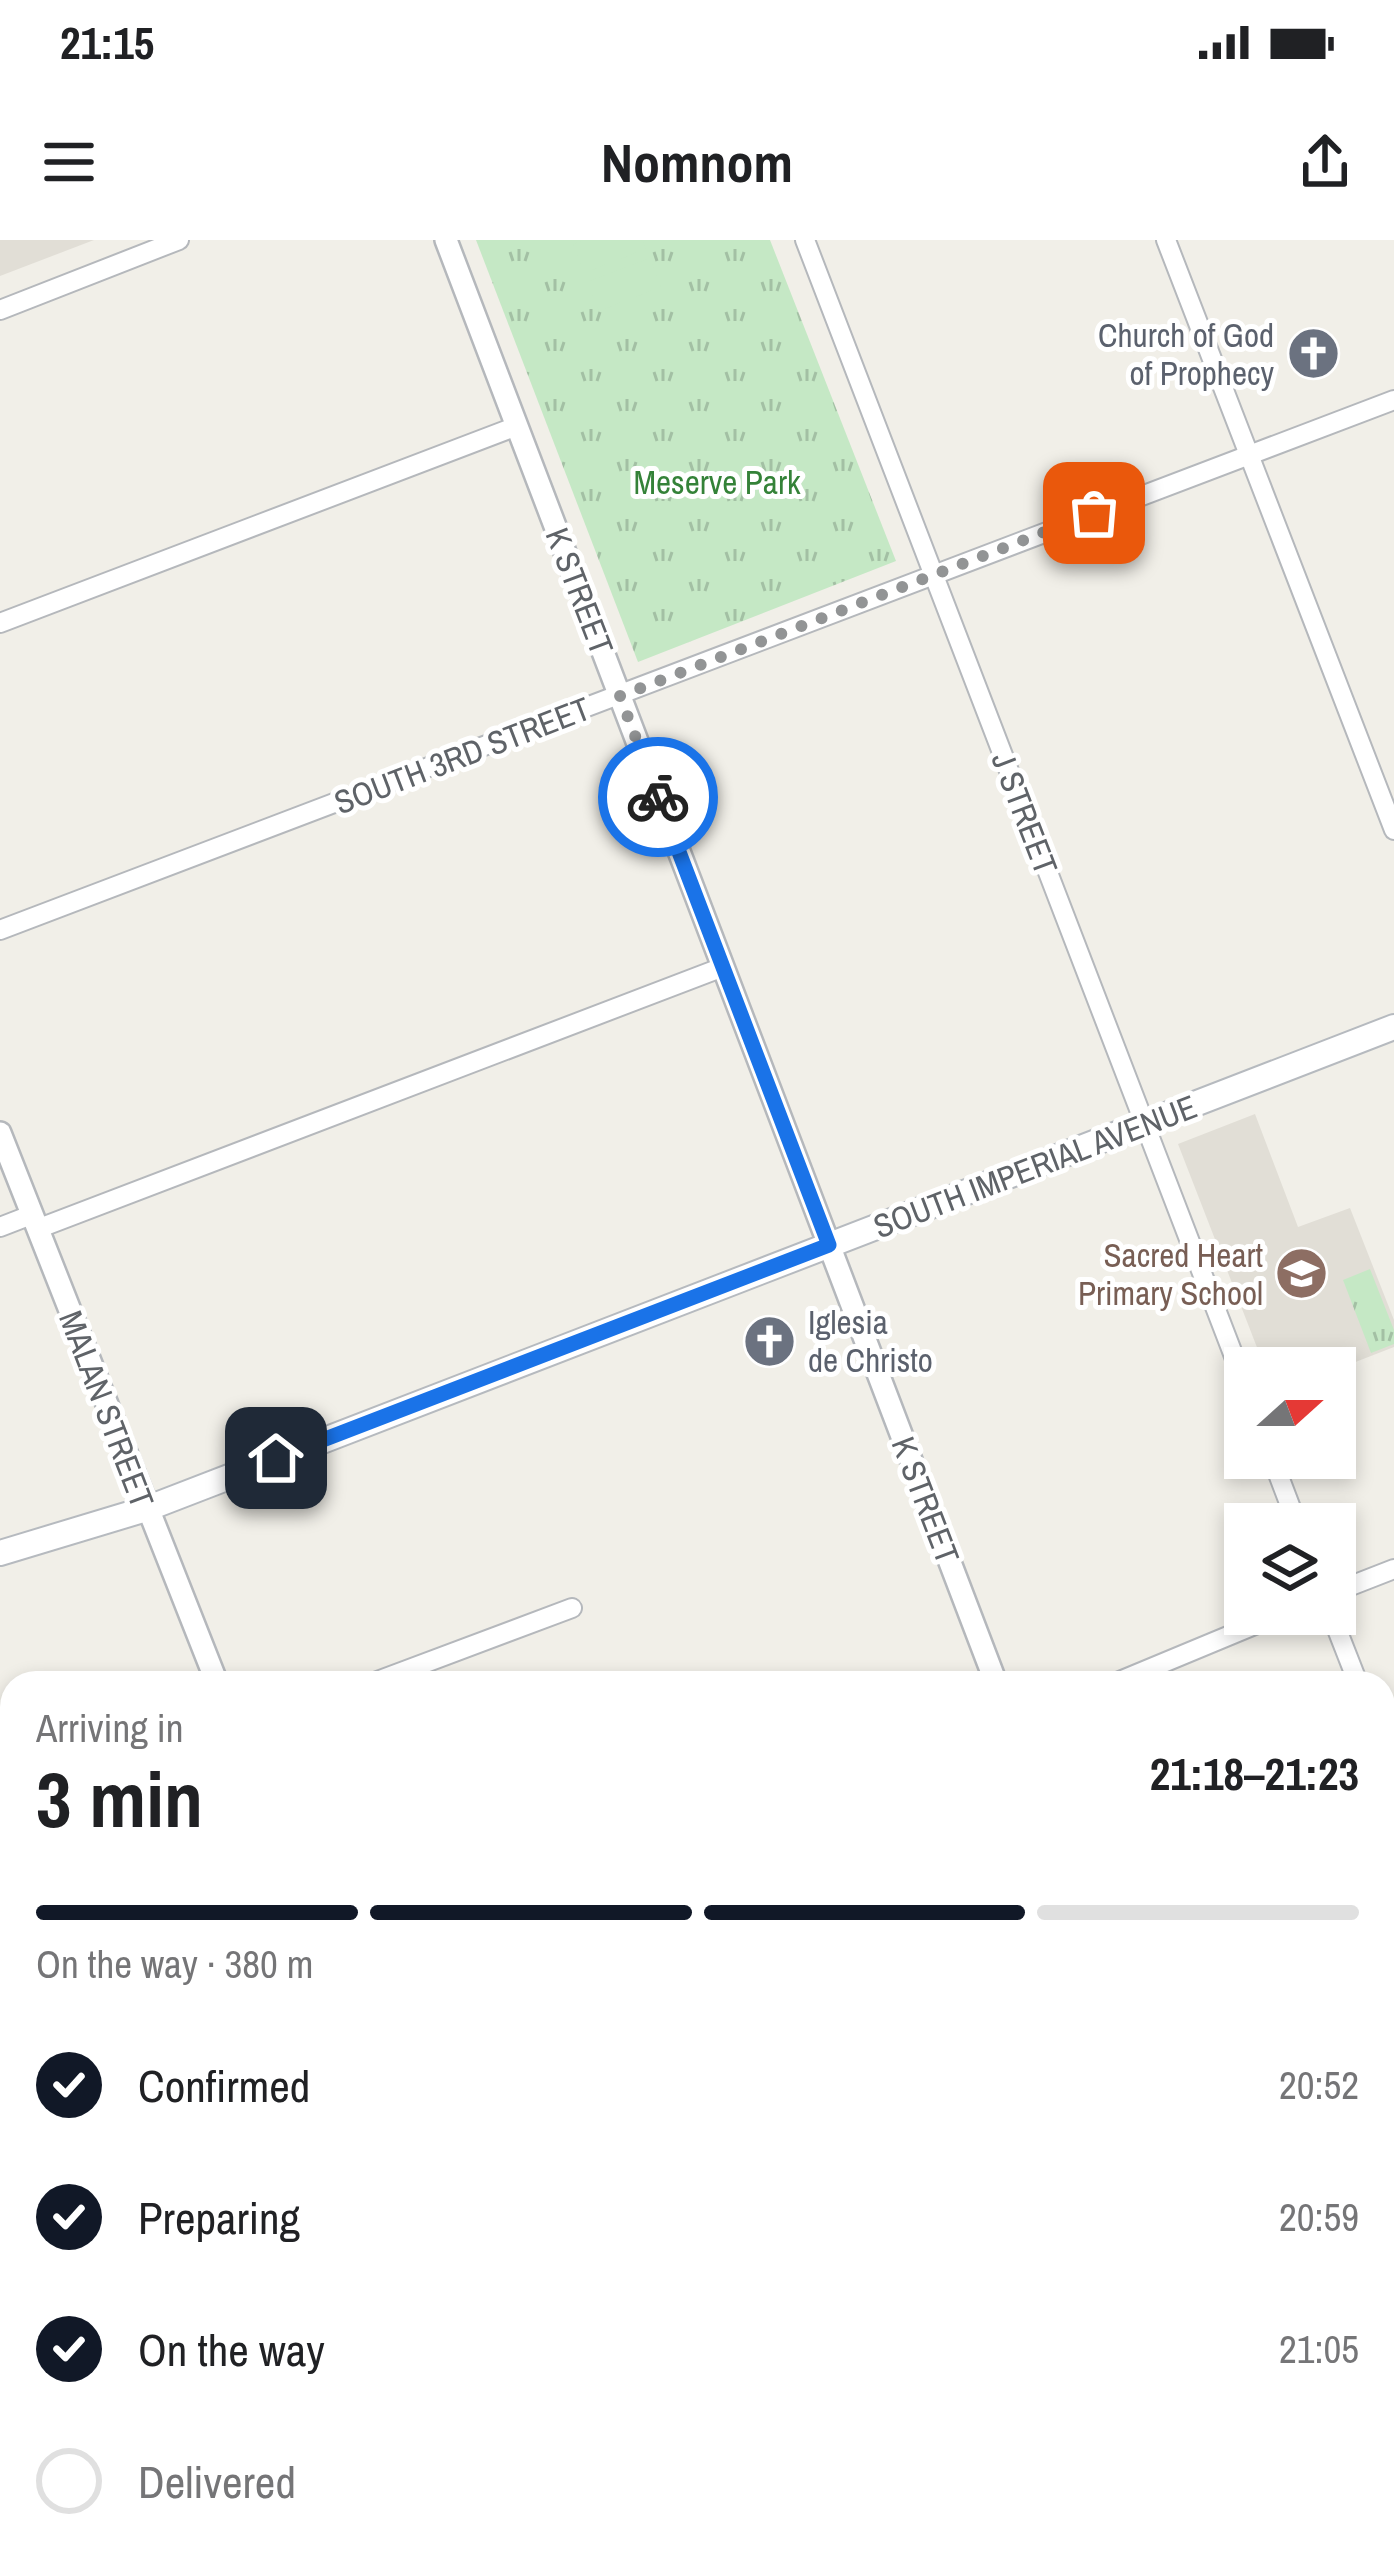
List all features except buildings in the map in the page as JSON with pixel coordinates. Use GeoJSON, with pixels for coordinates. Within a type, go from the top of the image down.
{"type":"FeatureCollection","features":[{"type":"Feature","properties":{"kind":"main road","name":"SOUTH IMPERIAL AVENUE"},"geometry":{"type":"LineString","coordinates":[[0,1553],[146,1509],[1394,1027]]}},
{"type":"Feature","properties":{"kind":"street"},"geometry":{"type":"LineString","coordinates":[[0,310],[179,240]]}},
{"type":"Feature","properties":{"kind":"street","name":"K STREET"},"geometry":{"type":"LineString","coordinates":[[446,240],[991,1671]]}},
{"type":"Feature","properties":{"kind":"street","name":"J STREET"},"geometry":{"type":"LineString","coordinates":[[805,240],[1230,1347]]}},
{"type":"Feature","properties":{"kind":"street"},"geometry":{"type":"LineString","coordinates":[[1166,240],[1394,830]]}},
{"type":"Feature","properties":{"kind":"street","name":"SOUTH 3RD STREET"},"geometry":{"type":"LineString","coordinates":[[0,930],[1394,400]]}},
{"type":"Feature","properties":{"kind":"street"},"geometry":{"type":"LineString","coordinates":[[0,622],[517,426]]}},
{"type":"Feature","properties":{"kind":"street"},"geometry":{"type":"LineString","coordinates":[[0,1227],[34,1222],[723,967]]}},
{"type":"Feature","properties":{"kind":"street","name":"MALAN STREET"},"geometry":{"type":"LineString","coordinates":[[0,1133],[212,1671]]}},
{"type":"Feature","properties":{"kind":"street"},"geometry":{"type":"LineString","coordinates":[[1356,1584],[1394,1569]]}},
{"type":"Feature","properties":{"kind":"street"},"geometry":{"type":"LineString","coordinates":[[404,1671],[572,1608]]}},
{"type":"Feature","properties":{"kind":"street"},"geometry":{"type":"LineString","coordinates":[[1144,1671],[1230,1635]]}},
{"type":"Feature","properties":{"kind":"street"},"geometry":{"type":"LineString","coordinates":[[1339,1635],[1353,1671]]}},
{"type":"Feature","properties":{"kind":"shaded area"},"geometry":{"type":"Polygon","coordinates":[[[0,240],[94,240],[0,276],[0,240]]]}},
{"type":"Feature","properties":{"kind":"shaded area","name":"Sacred Heart Primary School"},"geometry":{"type":"Polygon","coordinates":[[[1255,1114],[1298,1227],[1350,1208],[1394,1320],[1394,1347],[1356,1362],[1356,1347],[1257,1347],[1178,1144],[1255,1114]]]}},
{"type":"Feature","properties":{"kind":"green space","name":"Meserve Park"},"geometry":{"type":"Polygon","coordinates":[[[476,240],[770,240],[896,561],[638,662],[476,240]]]}},
{"type":"Feature","properties":{"kind":"green space"},"geometry":{"type":"Polygon","coordinates":[[[643,240],[646,249],[584,273],[573,244],[643,240]]]}},
{"type":"Feature","properties":{"kind":"green space"},"geometry":{"type":"Polygon","coordinates":[[[650,258],[661,287],[599,311],[587,282],[650,258]]]}},
{"type":"Feature","properties":{"kind":"green space"},"geometry":{"type":"Polygon","coordinates":[[[1370,1269],[1394,1330],[1394,1344],[1371,1353],[1343,1280],[1370,1269]]]}},
{"type":"Feature","properties":{"kind":"way so far"},"geometry":{"type":"LineString","coordinates":[[658,797],[620,696],[1094,513]]}},
{"type":"Feature","properties":{"kind":"place","name":"Church of God of Prophecy"},"geometry":{"type":"Point","coordinates":[1313,354]}},
{"type":"Feature","properties":{"kind":"place","name":"Sacred Heart Primary School"},"geometry":{"type":"Point","coordinates":[1302,1274]}},
{"type":"Feature","properties":{"kind":"place","name":"Iglesia de Christo"},"geometry":{"type":"Point","coordinates":[769,1341]}},
{"type":"Feature","properties":{"kind":"route"},"geometry":{"type":"LineString","coordinates":[[276,1458],[829,1245],[658,797]]}}]}
